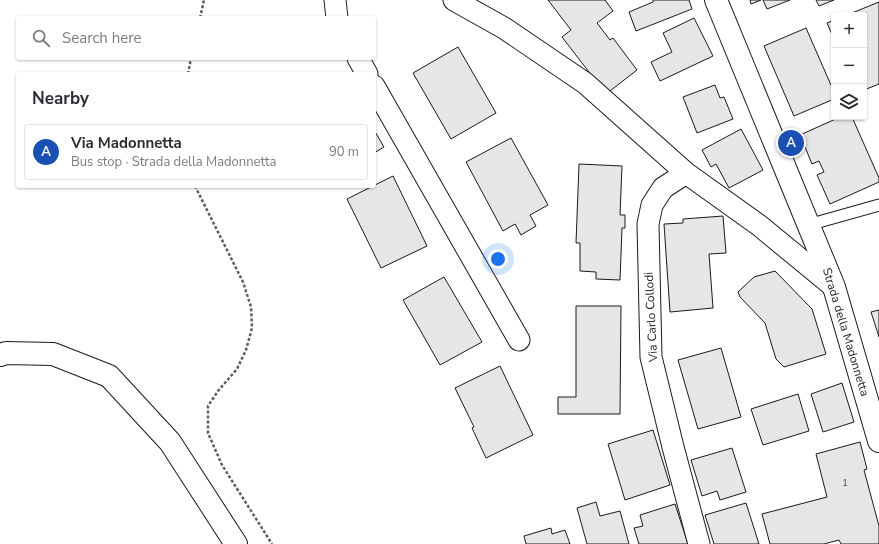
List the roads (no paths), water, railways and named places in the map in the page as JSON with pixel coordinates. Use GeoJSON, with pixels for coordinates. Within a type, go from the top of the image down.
{"type":"FeatureCollection","features":[{"type":"Feature","properties":{"kind":"street"},"geometry":{"type":"LineString","coordinates":[[335,0],[337,16]]}},
{"type":"Feature","properties":{"kind":"street"},"geometry":{"type":"LineString","coordinates":[[454,0],[504,28],[584,83],[686,173],[760,226],[834,287]]}},
{"type":"Feature","properties":{"kind":"street","name":"Strada della Madonnetta"},"geometry":{"type":"LineString","coordinates":[[716,0],[834,287],[879,441]]}},
{"type":"Feature","properties":{"kind":"street"},"geometry":{"type":"LineString","coordinates":[[359,60],[366,72]]}},
{"type":"Feature","properties":{"kind":"street"},"geometry":{"type":"LineString","coordinates":[[376,90],[519,340]]}},
{"type":"Feature","properties":{"kind":"street","name":"Via Carlo Collodi"},"geometry":{"type":"LineString","coordinates":[[686,173],[663,188],[652,205],[648,224],[651,357],[699,544]]}},
{"type":"Feature","properties":{"kind":"street"},"geometry":{"type":"LineString","coordinates":[[0,355],[6,353],[53,354],[109,376],[170,442],[236,544]]}},
{"type":"Feature","properties":{"kind":"lane"},"geometry":{"type":"LineString","coordinates":[[808,224],[879,205]]}},
{"type":"Feature","properties":{"kind":"place","name":"Via Madonnetta"},"geometry":{"type":"Point","coordinates":[791,143]}}]}
